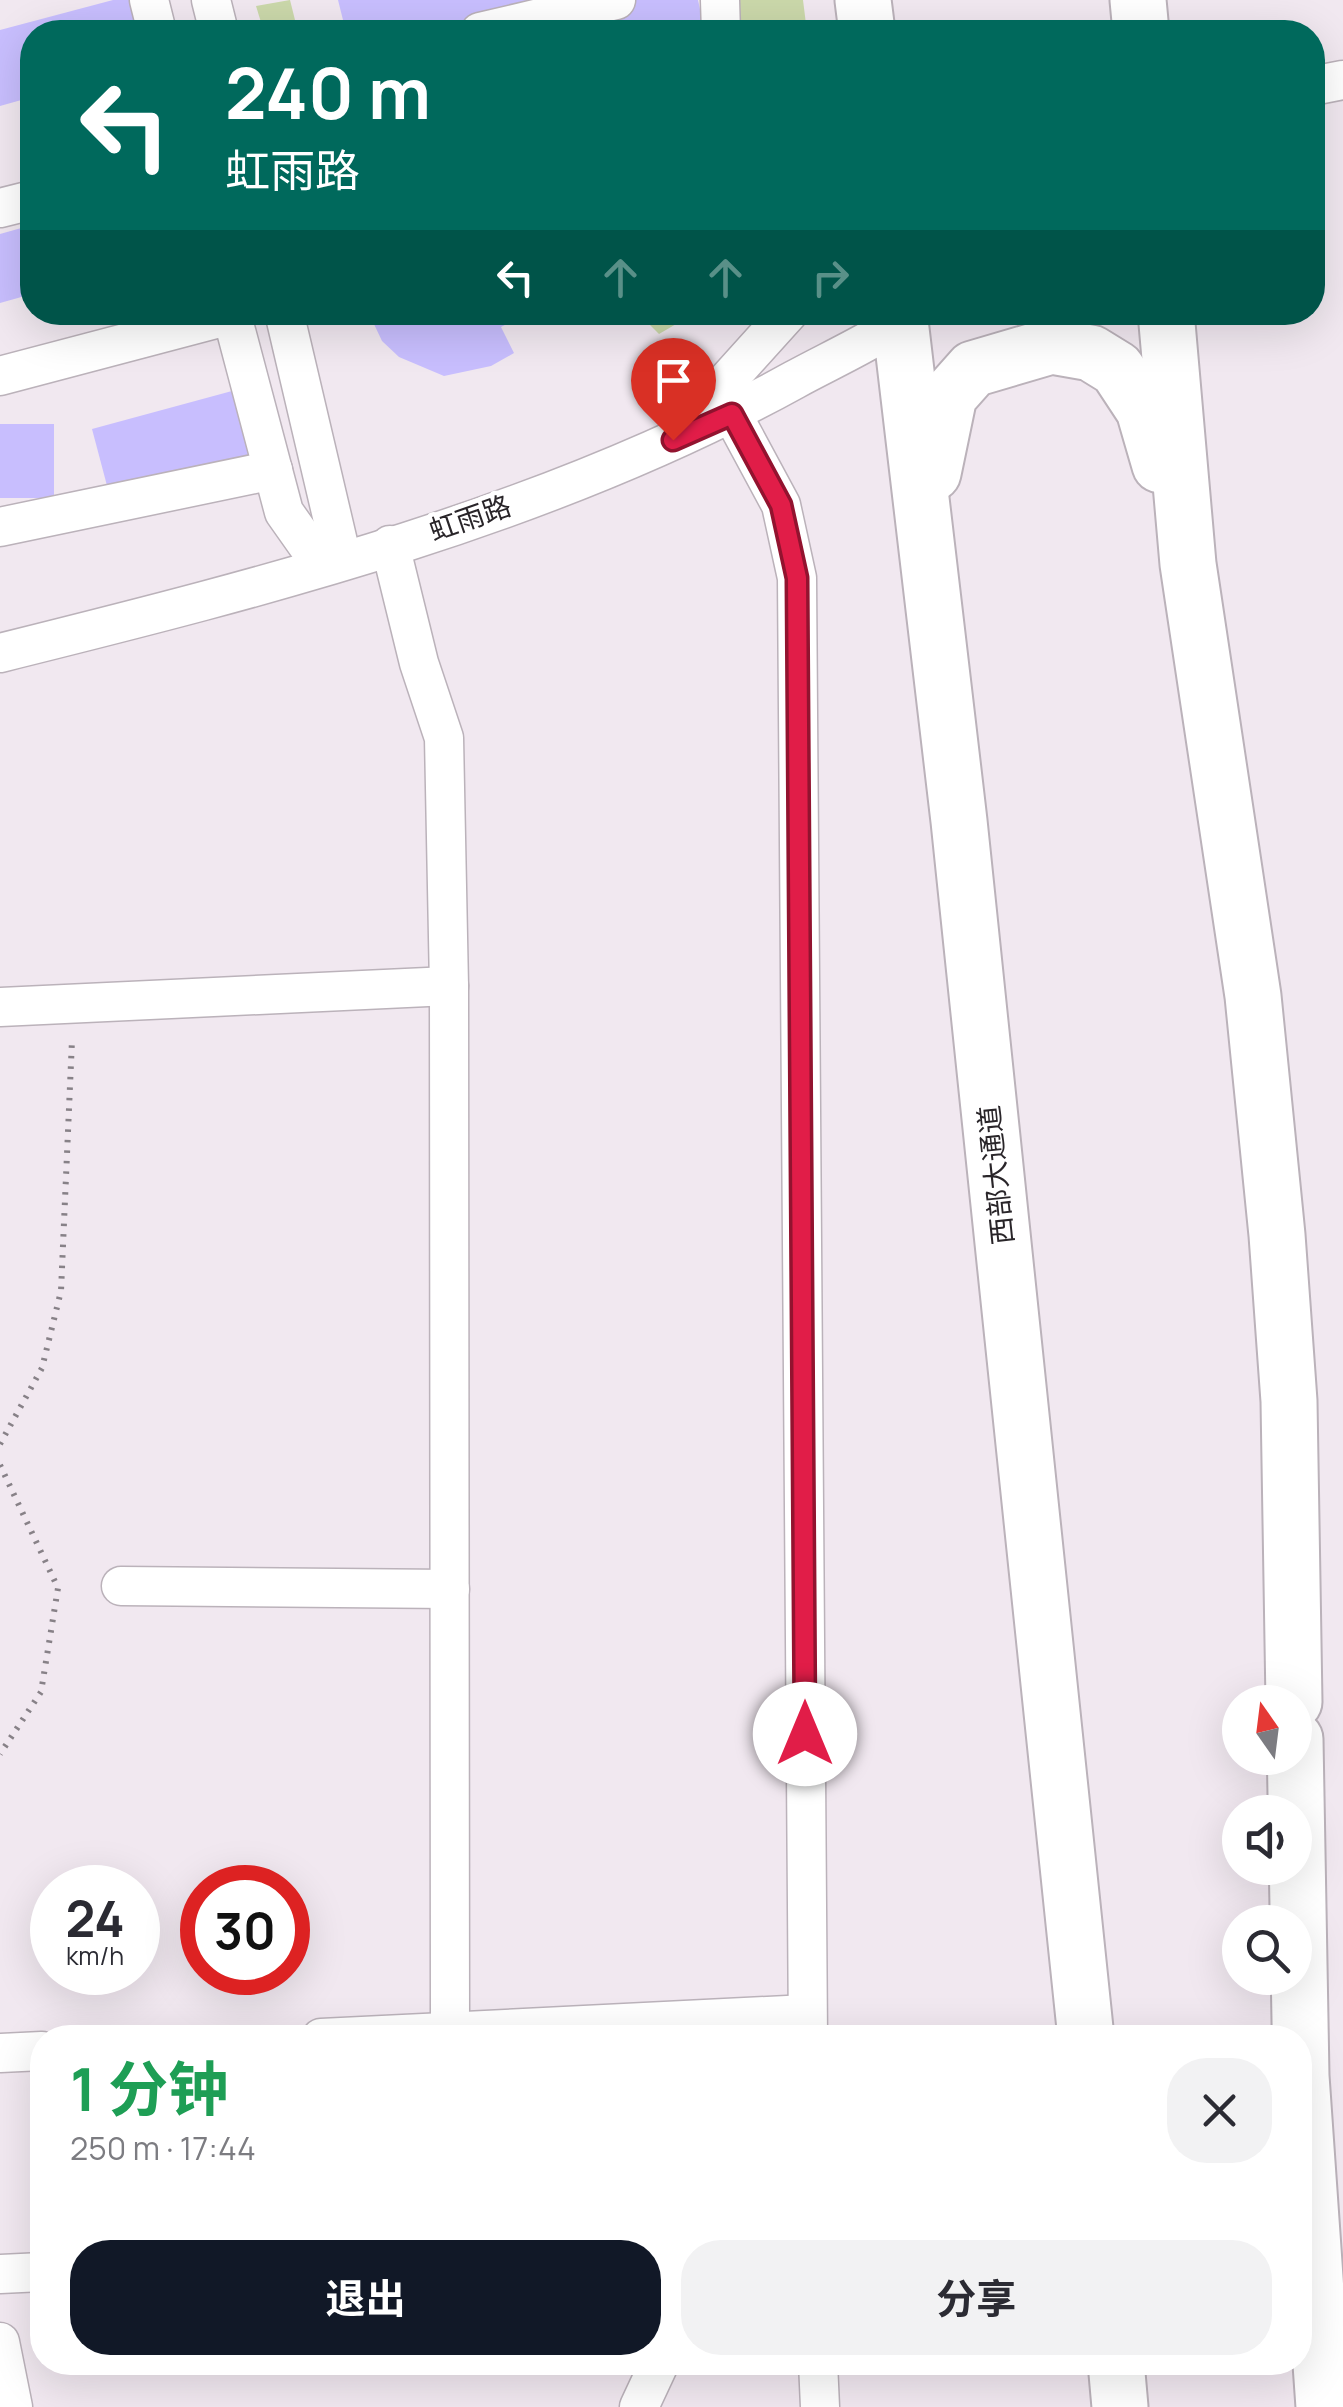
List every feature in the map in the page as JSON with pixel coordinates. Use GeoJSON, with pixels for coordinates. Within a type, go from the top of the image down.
{"type":"FeatureCollection","features":[{"type":"Feature","properties":{"kind":"highway","name":"西部大通道"},"geometry":{"type":"LineString","coordinates":[[905,325],[1085,2025]]}},
{"type":"Feature","properties":{"kind":"highway"},"geometry":{"type":"LineString","coordinates":[[1167,325],[1188,564],[1253,996],[1277,1235],[1289,1401],[1294,1685]]}},
{"type":"Feature","properties":{"kind":"highway"},"geometry":{"type":"LineString","coordinates":[[924,522],[949,396],[973,369],[1051,346],[1091,353],[1118,369],[1144,410],[1188,564]]}},
{"type":"Feature","properties":{"kind":"highway"},"geometry":{"type":"LineString","coordinates":[[1296,1775],[1300,2025]]}},
{"type":"Feature","properties":{"kind":"highway"},"geometry":{"type":"LineString","coordinates":[[1312,2234],[1324,2407]]}},
{"type":"Feature","properties":{"kind":"highway"},"geometry":{"type":"LineString","coordinates":[[1117,2375],[1120,2407]]}},
{"type":"Feature","properties":{"kind":"street"},"geometry":{"type":"LineString","coordinates":[[531,20],[616,0]]}},
{"type":"Feature","properties":{"kind":"street"},"geometry":{"type":"LineString","coordinates":[[0,376],[190,325]]}},
{"type":"Feature","properties":{"kind":"street"},"geometry":{"type":"LineString","coordinates":[[234,325],[284,512],[308,546],[342,559]]}},
{"type":"Feature","properties":{"kind":"street"},"geometry":{"type":"LineString","coordinates":[[287,325],[342,559]]}},
{"type":"Feature","properties":{"kind":"street"},"geometry":{"type":"LineString","coordinates":[[673,440],[779,325]]}},
{"type":"Feature","properties":{"kind":"street","name":"虹雨路"},"geometry":{"type":"LineString","coordinates":[[0,653],[148,616],[481,516],[732,414],[888,325]]}},
{"type":"Feature","properties":{"kind":"street"},"geometry":{"type":"LineString","coordinates":[[732,414],[781,505],[797,578],[808,2025]]}},
{"type":"Feature","properties":{"kind":"street"},"geometry":{"type":"LineString","coordinates":[[0,527],[273,470]]}},
{"type":"Feature","properties":{"kind":"street"},"geometry":{"type":"LineString","coordinates":[[390,545],[419,663],[444,738],[449,986],[450,2025]]}},
{"type":"Feature","properties":{"kind":"street"},"geometry":{"type":"LineString","coordinates":[[0,1007],[449,986]]}},
{"type":"Feature","properties":{"kind":"street"},"geometry":{"type":"LineString","coordinates":[[120,1586],[450,1589]]}},
{"type":"Feature","properties":{"kind":"street"},"geometry":{"type":"LineString","coordinates":[[0,2053],[30,2052]]}},
{"type":"Feature","properties":{"kind":"street"},"geometry":{"type":"LineString","coordinates":[[0,2274],[30,2273]]}},
{"type":"Feature","properties":{"kind":"street"},"geometry":{"type":"LineString","coordinates":[[0,2342],[13,2407]]}},
{"type":"Feature","properties":{"kind":"street"},"geometry":{"type":"LineString","coordinates":[[638,2407],[654,2375]]}},
{"type":"Feature","properties":{"kind":"street"},"geometry":{"type":"LineString","coordinates":[[819,2375],[820,2407]]}},
{"type":"Feature","properties":{"kind":"path"},"geometry":{"type":"LineString","coordinates":[[0,1444],[42,1368],[61,1291],[74,1004]]}},
{"type":"Feature","properties":{"kind":"path"},"geometry":{"type":"LineString","coordinates":[[0,1465],[58,1588],[41,1692],[0,1754]]}},
{"type":"Feature","properties":{"kind":"green space"},"geometry":{"type":"Polygon","coordinates":[[[290,0],[295,20],[260,20],[256,6],[290,0]]]}},
{"type":"Feature","properties":{"kind":"green space"},"geometry":{"type":"Polygon","coordinates":[[[734,0],[803,0],[806,20],[733,20],[734,0]]]}},
{"type":"Feature","properties":{"kind":"green space"},"geometry":{"type":"Polygon","coordinates":[[[650,325],[674,325],[659,334],[650,325]]]}},
{"type":"Feature","properties":{"kind":"building"},"geometry":{"type":"Polygon","coordinates":[[[113,0],[131,0],[137,20],[38,20],[113,0]]]}},
{"type":"Feature","properties":{"kind":"building"},"geometry":{"type":"Polygon","coordinates":[[[338,0],[698,0],[702,20],[343,20],[338,0]]]}},
{"type":"Feature","properties":{"kind":"building"},"geometry":{"type":"Polygon","coordinates":[[[20,25],[20,100],[0,106],[0,30],[20,25]]]}},
{"type":"Feature","properties":{"kind":"building"},"geometry":{"type":"Polygon","coordinates":[[[20,228],[20,297],[0,303],[0,234],[20,228]]]}},
{"type":"Feature","properties":{"kind":"building"},"geometry":{"type":"Polygon","coordinates":[[[374,325],[505,325],[501,327],[514,353],[491,366],[444,376],[399,357],[382,341],[374,325]]]}},
{"type":"Feature","properties":{"kind":"building"},"geometry":{"type":"Polygon","coordinates":[[[232,391],[251,460],[110,497],[92,429],[232,391]]]}},
{"type":"Feature","properties":{"kind":"building"},"geometry":{"type":"Polygon","coordinates":[[[0,424],[54,424],[54,498],[0,498],[0,424]]]}},
{"type":"Feature","properties":{"kind":"route"},"geometry":{"type":"LineString","coordinates":[[673,440],[732,414],[781,505],[797,578],[805,1734]]}}]}
